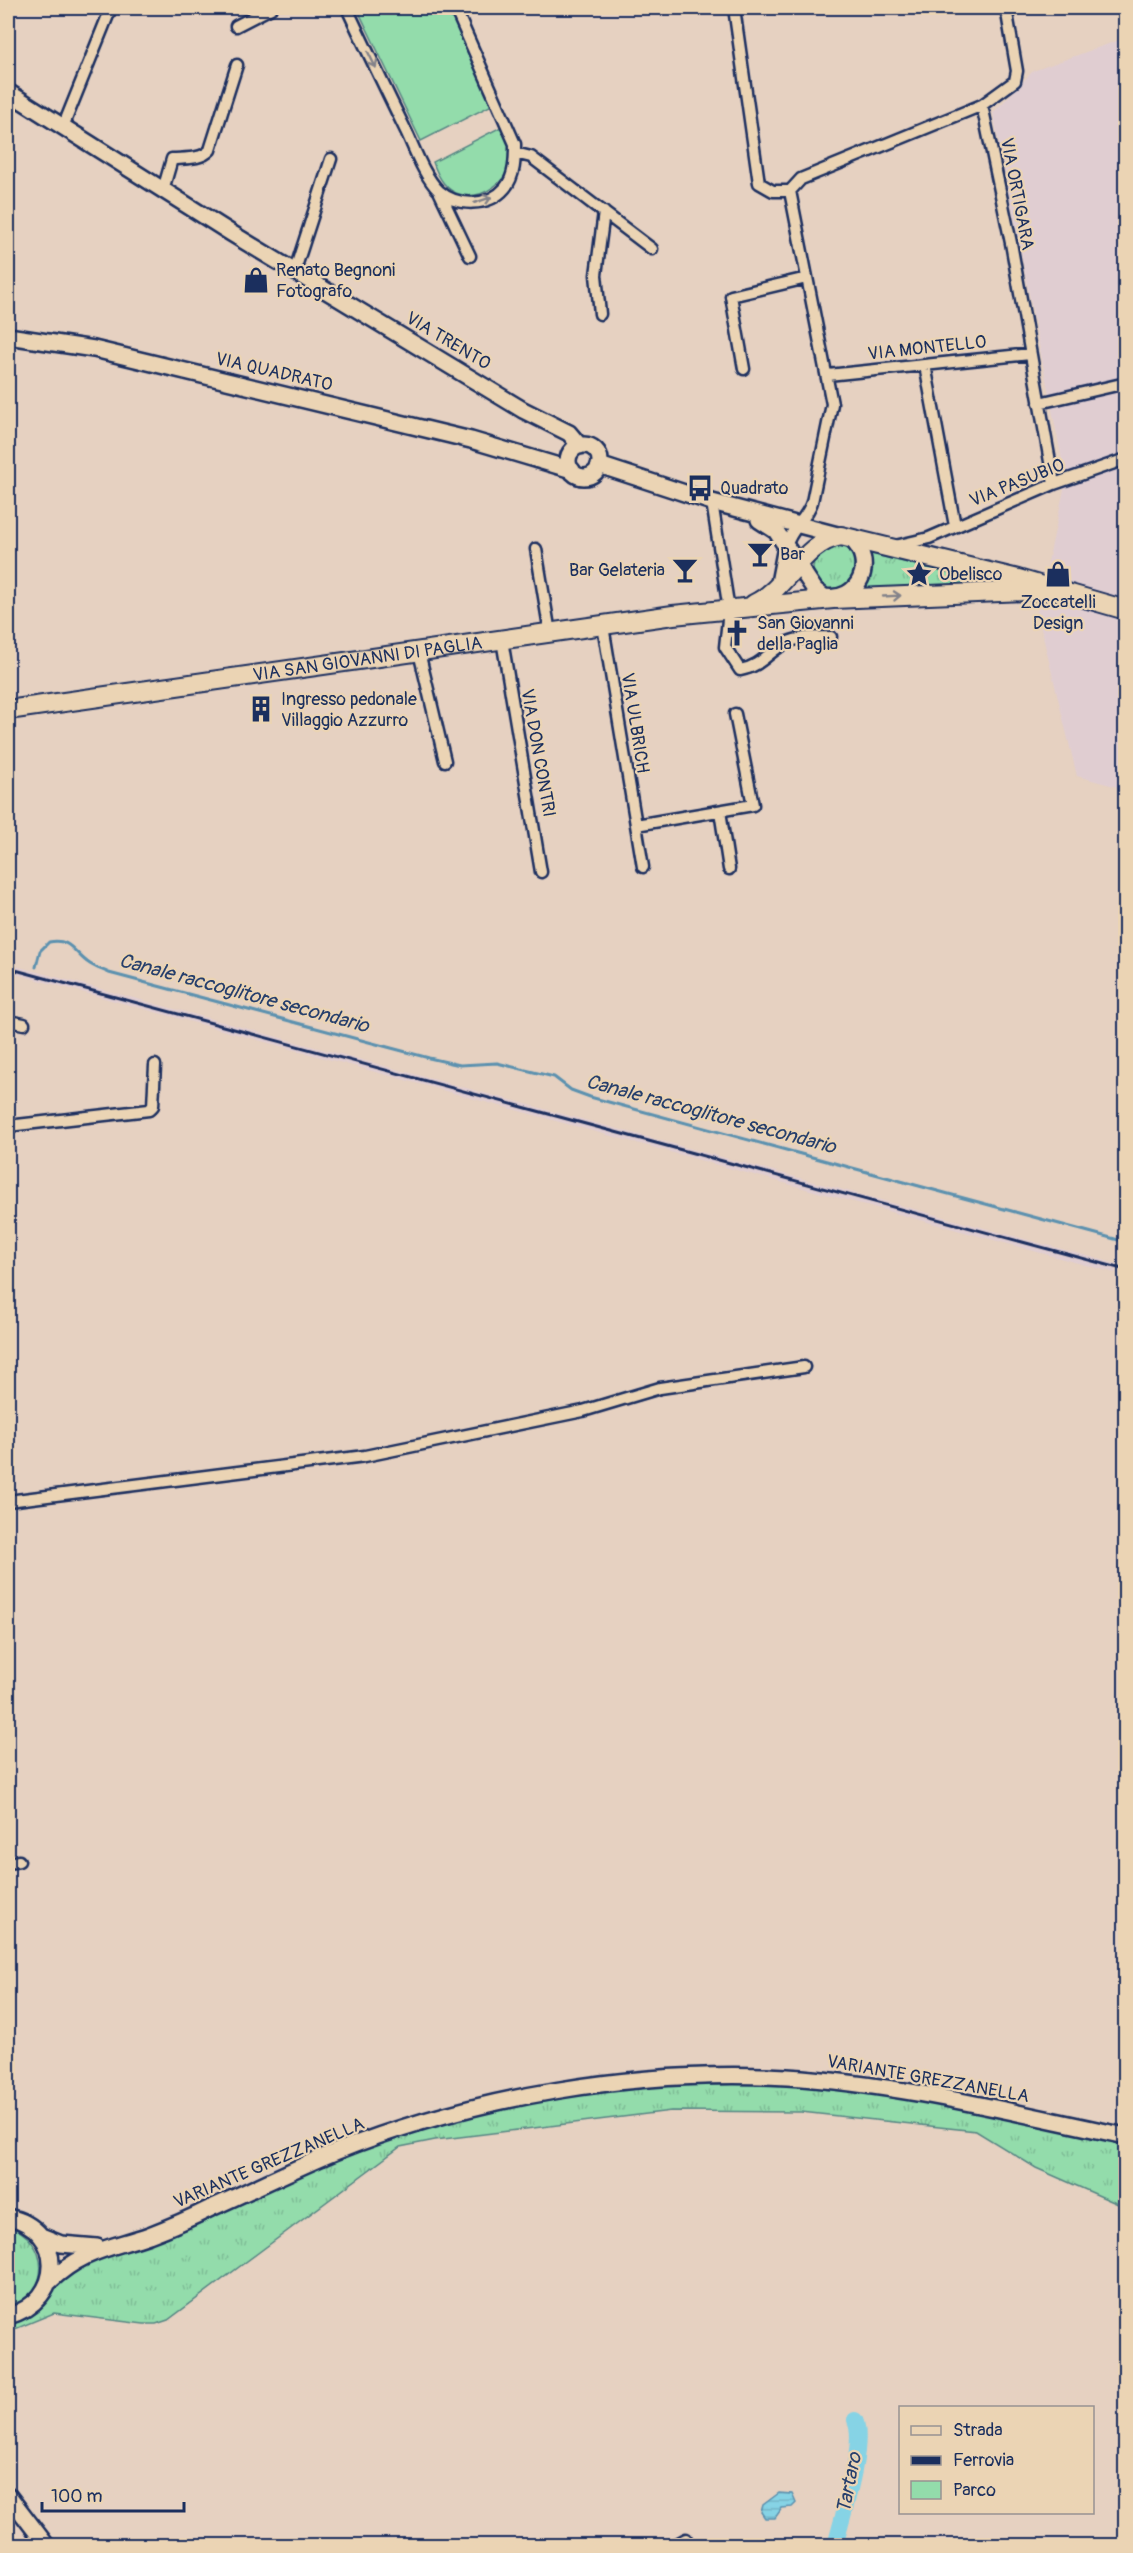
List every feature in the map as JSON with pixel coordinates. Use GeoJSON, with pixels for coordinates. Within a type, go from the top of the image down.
{"type":"FeatureCollection","features":[{"type":"Feature","properties":{"kind":"main road"},"geometry":{"type":"LineString","coordinates":[[747,607],[777,590],[818,545],[846,538],[886,548],[922,548],[958,565],[1125,610]]}},
{"type":"Feature","properties":{"kind":"main road","name":"VIA SAN GIOVANNI DI PAGLIA"},"geometry":{"type":"LineString","coordinates":[[8,710],[747,607],[833,599],[1052,590]]}},
{"type":"Feature","properties":{"kind":"street"},"geometry":{"type":"LineString","coordinates":[[63,127],[111,8]]}},
{"type":"Feature","properties":{"kind":"street"},"geometry":{"type":"LineString","coordinates":[[236,26],[271,8]]}},
{"type":"Feature","properties":{"kind":"street"},"geometry":{"type":"LineString","coordinates":[[347,8],[470,256]]}},
{"type":"Feature","properties":{"kind":"street"},"geometry":{"type":"LineString","coordinates":[[438,190],[463,203],[477,203],[491,198],[505,188],[514,167],[515,144],[454,8]]}},
{"type":"Feature","properties":{"kind":"street"},"geometry":{"type":"LineString","coordinates":[[734,8],[759,183],[773,191],[790,191],[801,179],[982,105],[1015,81],[1017,71],[1006,8]]}},
{"type":"Feature","properties":{"kind":"street"},"geometry":{"type":"LineString","coordinates":[[163,190],[172,159],[206,155],[210,150],[237,65]]}},
{"type":"Feature","properties":{"kind":"street","name":"VIA TRENTO"},"geometry":{"type":"LineString","coordinates":[[8,92],[163,190],[523,410],[569,433],[580,446]]}},
{"type":"Feature","properties":{"kind":"street","name":"VIA ORTIGARA"},"geometry":{"type":"LineString","coordinates":[[982,105],[1011,243],[1054,484]]}},
{"type":"Feature","properties":{"kind":"street"},"geometry":{"type":"LineString","coordinates":[[515,153],[531,157],[652,249]]}},
{"type":"Feature","properties":{"kind":"street"},"geometry":{"type":"LineString","coordinates":[[295,270],[331,159]]}},
{"type":"Feature","properties":{"kind":"street"},"geometry":{"type":"LineString","coordinates":[[777,590],[786,547],[797,526],[810,510],[831,404],[828,375],[790,191]]}},
{"type":"Feature","properties":{"kind":"street"},"geometry":{"type":"LineString","coordinates":[[600,314],[596,275],[604,212]]}},
{"type":"Feature","properties":{"kind":"street"},"geometry":{"type":"LineString","coordinates":[[744,369],[731,296],[807,278]]}},
{"type":"Feature","properties":{"kind":"street","name":"VIA QUADRATO"},"geometry":{"type":"LineString","coordinates":[[8,336],[94,350],[571,464],[585,477],[594,473],[600,465]]}},
{"type":"Feature","properties":{"kind":"street","name":"VIA MONTELLO"},"geometry":{"type":"LineString","coordinates":[[828,375],[1030,354]]}},
{"type":"Feature","properties":{"kind":"street"},"geometry":{"type":"LineString","coordinates":[[925,365],[955,526]]}},
{"type":"Feature","properties":{"kind":"street"},"geometry":{"type":"LineString","coordinates":[[1039,403],[1125,383]]}},
{"type":"Feature","properties":{"kind":"street"},"geometry":{"type":"LineString","coordinates":[[571,464],[573,450],[580,446],[595,450],[600,465],[712,502],[846,538],[862,554],[864,575],[851,592],[833,599],[819,594],[772,527],[743,511]]}},
{"type":"Feature","properties":{"kind":"street","name":"VIA PASUBIO"},"geometry":{"type":"LineString","coordinates":[[922,548],[955,526],[1054,484],[1125,459]]}},
{"type":"Feature","properties":{"kind":"street"},"geometry":{"type":"LineString","coordinates":[[712,502],[729,610],[725,646],[740,670],[756,667],[786,642],[798,638],[831,637]]}},
{"type":"Feature","properties":{"kind":"street"},"geometry":{"type":"LineString","coordinates":[[536,549],[550,633]]}},
{"type":"Feature","properties":{"kind":"street"},"geometry":{"type":"LineString","coordinates":[[958,565],[976,578],[974,587],[965,593]]}},
{"type":"Feature","properties":{"kind":"street","name":"VIA ULBRICH"},"geometry":{"type":"LineString","coordinates":[[603,626],[643,867]]}},
{"type":"Feature","properties":{"kind":"street","name":"VIA DON CONTRI"},"geometry":{"type":"LineString","coordinates":[[502,640],[541,872]]}},
{"type":"Feature","properties":{"kind":"street"},"geometry":{"type":"LineString","coordinates":[[419,652],[446,761]]}},
{"type":"Feature","properties":{"kind":"street"},"geometry":{"type":"LineString","coordinates":[[636,825],[753,805],[735,714]]}},
{"type":"Feature","properties":{"kind":"street"},"geometry":{"type":"LineString","coordinates":[[720,811],[729,869]]}},
{"type":"Feature","properties":{"kind":"street"},"geometry":{"type":"LineString","coordinates":[[8,1021],[24,1024]]}},
{"type":"Feature","properties":{"kind":"street"},"geometry":{"type":"LineString","coordinates":[[8,1126],[149,1110],[153,1106],[155,1065]]}},
{"type":"Feature","properties":{"kind":"street"},"geometry":{"type":"LineString","coordinates":[[8,1502],[365,1456],[583,1412],[660,1388],[738,1374],[804,1367]]}},
{"type":"Feature","properties":{"kind":"street"},"geometry":{"type":"LineString","coordinates":[[8,1863],[19,1861]]}},
{"type":"Feature","properties":{"kind":"street","name":"VARIANTE GREZZANELLA"},"geometry":{"type":"LineString","coordinates":[[8,2316],[33,2305],[49,2282],[69,2265],[103,2247],[147,2236],[335,2152],[404,2128],[538,2094],[623,2082],[764,2077],[851,2083],[912,2092],[1125,2136]]}},
{"type":"Feature","properties":{"kind":"street","name":"VARIANTE GREZZANELLA"},"geometry":{"type":"LineString","coordinates":[[8,2217],[31,2226],[41,2236],[61,2244],[103,2247]]}},
{"type":"Feature","properties":{"kind":"street"},"geometry":{"type":"LineString","coordinates":[[41,2236],[49,2250],[51,2266],[49,2282]]}},
{"type":"Feature","properties":{"kind":"street"},"geometry":{"type":"LineString","coordinates":[[8,2495],[47,2546]]}},
{"type":"Feature","properties":{"kind":"street"},"geometry":{"type":"LineString","coordinates":[[673,2546],[686,2539]]}},
{"type":"Feature","properties":{"kind":"shaded area"},"geometry":{"type":"Polygon","coordinates":[[[1125,38],[1125,789],[1077,776],[1037,612],[1066,480],[993,113],[1033,71],[1125,38]]]}},
{"type":"Feature","properties":{"kind":"shaded area"},"geometry":{"type":"Polygon","coordinates":[[[8,964],[1117,1264],[1115,1273],[8,972],[8,964]]]}},
{"type":"Feature","properties":{"kind":"green space"},"geometry":{"type":"Polygon","coordinates":[[[357,8],[450,8],[492,105],[421,141],[357,8]]]}},
{"type":"Feature","properties":{"kind":"green space"},"geometry":{"type":"Polygon","coordinates":[[[501,127],[510,146],[511,154],[505,175],[493,188],[476,195],[459,194],[450,189],[439,176],[433,162],[501,127]]]}},
{"type":"Feature","properties":{"kind":"green space"},"geometry":{"type":"Polygon","coordinates":[[[836,544],[852,551],[859,567],[852,583],[836,590],[820,583],[813,567],[820,551],[836,544]]]}},
{"type":"Feature","properties":{"kind":"green space"},"geometry":{"type":"Polygon","coordinates":[[[872,554],[967,578],[969,584],[869,590],[866,572],[872,554]]]}},
{"type":"Feature","properties":{"kind":"green space"},"geometry":{"type":"Polygon","coordinates":[[[797,2082],[914,2097],[1125,2141],[1125,2207],[1036,2168],[976,2131],[801,2112],[671,2111],[435,2140],[400,2147],[168,2320],[156,2324],[144,2324],[54,2313],[8,2332],[8,2318],[63,2271],[393,2135],[559,2094],[677,2083],[708,2085],[797,2082]]]}},
{"type":"Feature","properties":{"kind":"green space"},"geometry":{"type":"Polygon","coordinates":[[[8,2226],[22,2233],[32,2243],[41,2267],[39,2280],[33,2291],[23,2300],[8,2306],[8,2226]]]}},
{"type":"Feature","properties":{"kind":"water"},"geometry":{"type":"Polygon","coordinates":[[[779,2493],[792,2494],[796,2503],[792,2507],[782,2508],[775,2518],[765,2518],[761,2512],[763,2505],[779,2493]]]}},
{"type":"Feature","properties":{"kind":"waterway","name":"Canale raccoglitore secondario"},"geometry":{"type":"LineString","coordinates":[[36,967],[40,951],[49,942],[62,942],[72,947],[90,964],[109,973],[429,1058],[460,1065],[497,1063],[554,1077],[571,1090],[590,1097],[1126,1242]]}},
{"type":"Feature","properties":{"kind":"waterway","name":"Tartaro"},"geometry":{"type":"LineString","coordinates":[[835,2546],[858,2445],[855,2420]]}},
{"type":"Feature","properties":{"kind":"railway"},"geometry":{"type":"LineString","coordinates":[[8,968],[1126,1270]]}},
{"type":"Feature","properties":{"kind":"place","name":"Renato Begnoni Fotografo"},"geometry":{"type":"Point","coordinates":[256,280]}},
{"type":"Feature","properties":{"kind":"place","name":"Quadrato"},"geometry":{"type":"Point","coordinates":[700,488]}},
{"type":"Feature","properties":{"kind":"place","name":"Bar"},"geometry":{"type":"Point","coordinates":[760,554]}},
{"type":"Feature","properties":{"kind":"place","name":"Bar Gelateria"},"geometry":{"type":"Point","coordinates":[685,570]}},
{"type":"Feature","properties":{"kind":"place","name":"Obelisco"},"geometry":{"type":"Point","coordinates":[919,574]}},
{"type":"Feature","properties":{"kind":"place","name":"Zoccatelli Design"},"geometry":{"type":"Point","coordinates":[1058,574]}},
{"type":"Feature","properties":{"kind":"place","name":"San Giovanni della Paglia"},"geometry":{"type":"Point","coordinates":[737,633]}},
{"type":"Feature","properties":{"kind":"place","name":"Ingresso pedonale Villaggio Azzurro"},"geometry":{"type":"Point","coordinates":[261,709]}}]}
